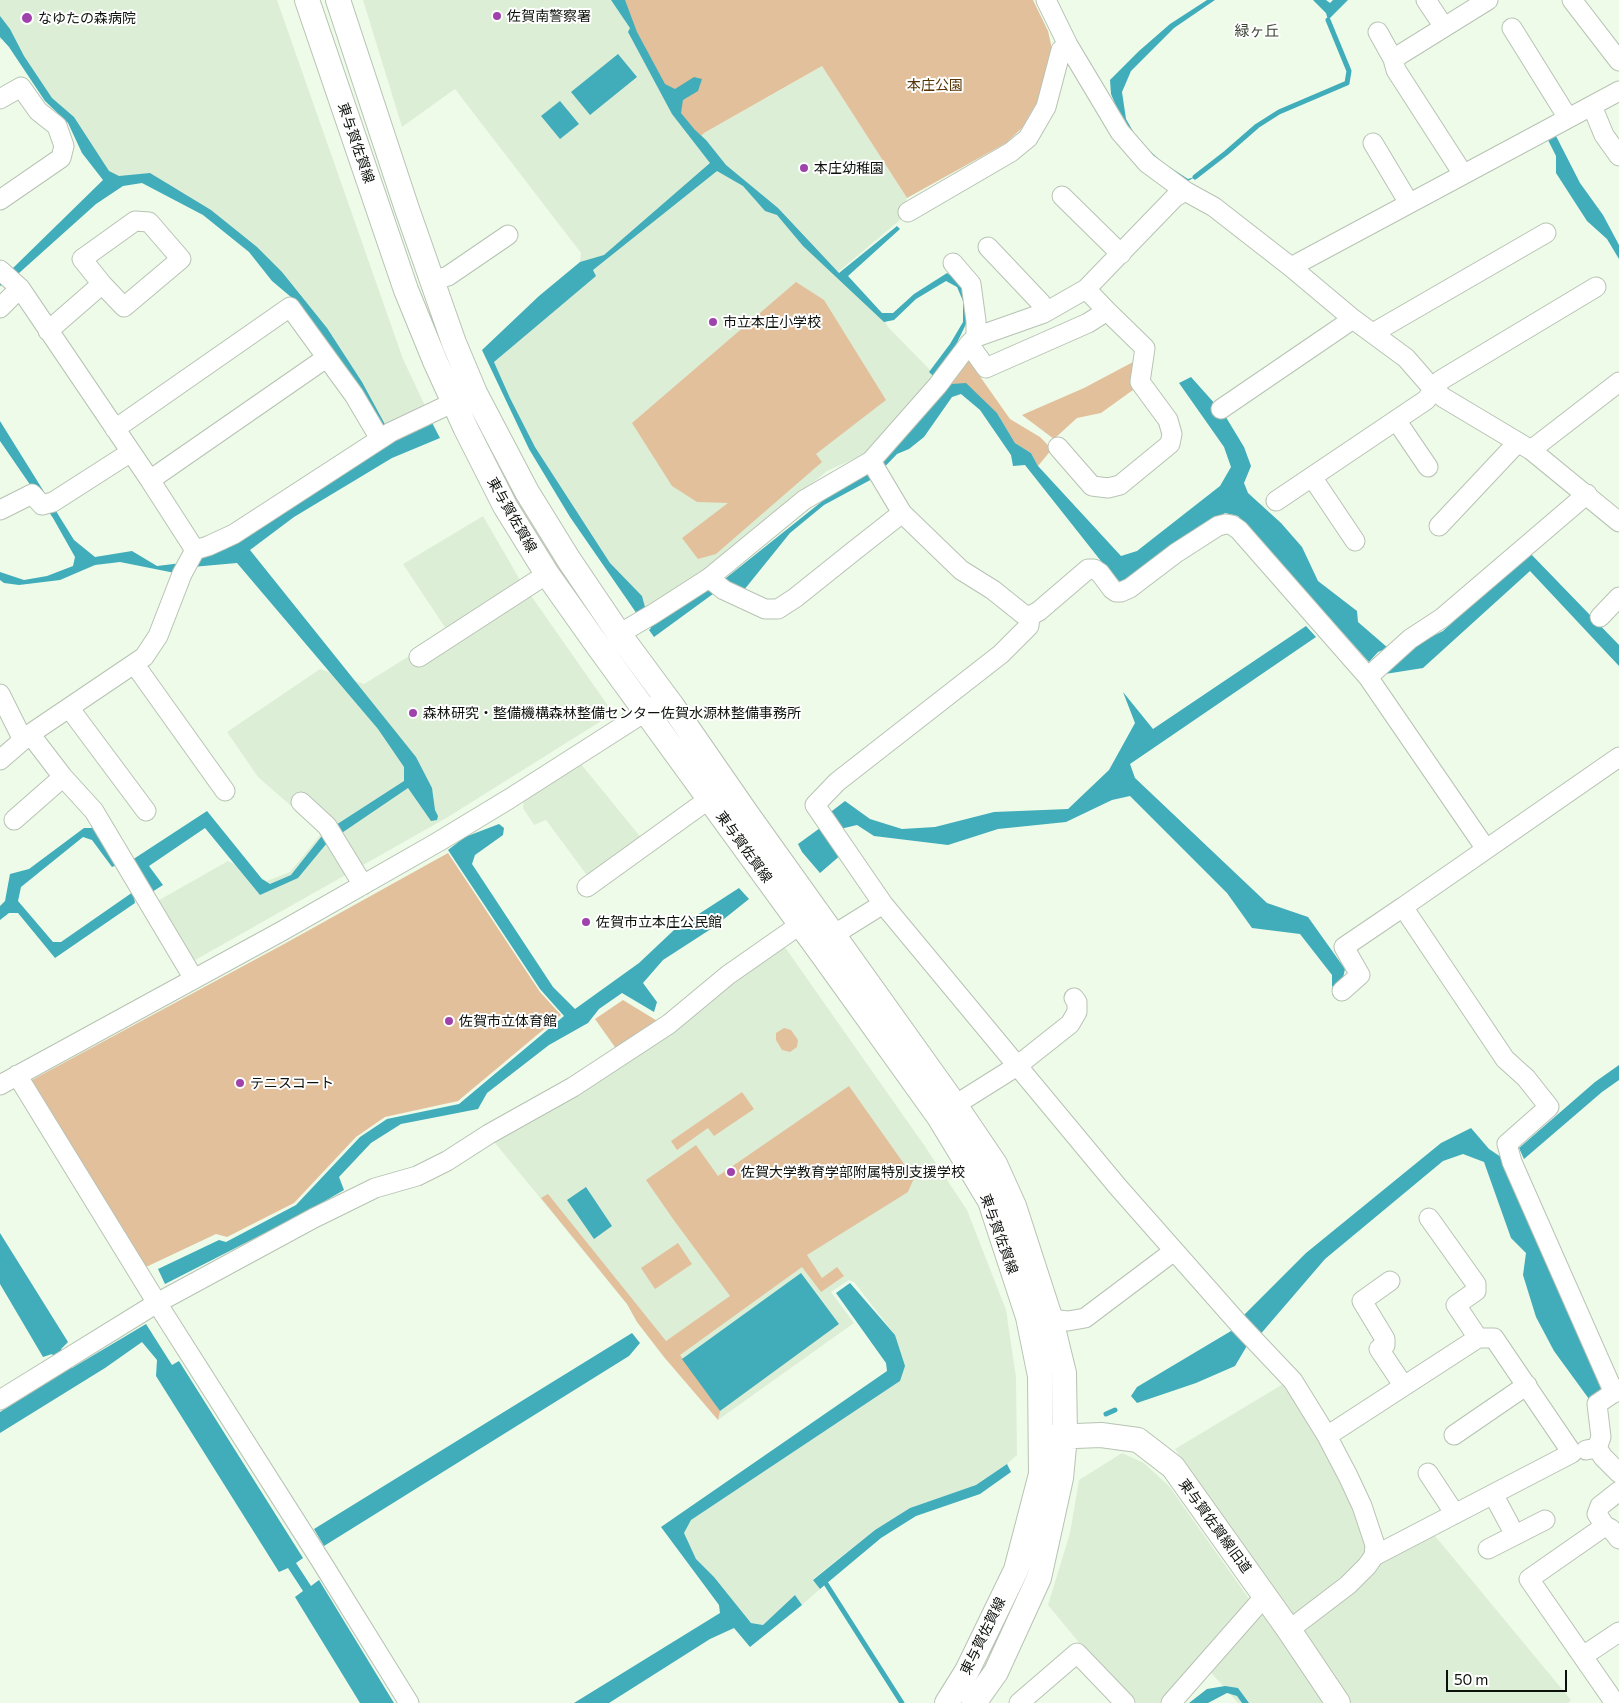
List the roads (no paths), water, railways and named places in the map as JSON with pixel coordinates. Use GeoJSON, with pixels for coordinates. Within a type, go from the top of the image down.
{"type":"FeatureCollection","features":[{"type":"Feature","properties":{"kind":"main road","name":"東与賀佐賀線"},"geometry":{"type":"LineString","coordinates":[[307,0],[406,290],[434,361],[464,398],[527,492],[569,560],[619,634],[666,698],[809,918],[954,1105],[995,1164],[1010,1198],[1040,1318],[1041,1474],[1016,1570],[967,1671],[946,1703]]}},
{"type":"Feature","properties":{"kind":"main road","name":"東与賀佐賀線"},"geometry":{"type":"LineString","coordinates":[[338,0],[454,343],[464,398],[466,429],[505,506],[547,574],[709,799],[809,918]]}},
{"type":"Feature","properties":{"kind":"main road","name":"東与賀佐賀線"},"geometry":{"type":"LineString","coordinates":[[825,940],[939,1117],[990,1201],[1064,1373],[1065,1436],[1061,1478],[1040,1578],[996,1672],[974,1703]]}},
{"type":"Feature","properties":{"kind":"main road","name":"東与賀佐賀線旧道"},"geometry":{"type":"LineString","coordinates":[[1040,1437],[1101,1434],[1138,1440],[1173,1467],[1289,1630],[1338,1703]]}},
{"type":"Feature","properties":{"kind":"street"},"geometry":{"type":"LineString","coordinates":[[1046,0],[1068,45],[1120,132],[1147,163],[1185,191],[1214,207],[1353,319],[1406,358],[1434,390],[1444,398],[1525,446],[1587,494],[1615,510]]}},
{"type":"Feature","properties":{"kind":"street"},"geometry":{"type":"LineString","coordinates":[[1426,0],[1444,27]]}},
{"type":"Feature","properties":{"kind":"street"},"geometry":{"type":"LineString","coordinates":[[1393,59],[1488,0]]}},
{"type":"Feature","properties":{"kind":"street"},"geometry":{"type":"LineString","coordinates":[[1572,0],[1619,61]]}},
{"type":"Feature","properties":{"kind":"street"},"geometry":{"type":"LineString","coordinates":[[1512,28],[1568,118]]}},
{"type":"Feature","properties":{"kind":"street"},"geometry":{"type":"LineString","coordinates":[[1378,32],[1393,59],[1396,70],[1463,174]]}},
{"type":"Feature","properties":{"kind":"street"},"geometry":{"type":"LineString","coordinates":[[908,212],[1011,152],[1028,138],[1046,107],[1061,50],[1068,45]]}},
{"type":"Feature","properties":{"kind":"street"},"geometry":{"type":"LineString","coordinates":[[0,99],[22,86],[38,111],[57,126],[64,146],[60,158],[0,200]]}},
{"type":"Feature","properties":{"kind":"street"},"geometry":{"type":"LineString","coordinates":[[1290,267],[1619,91]]}},
{"type":"Feature","properties":{"kind":"street"},"geometry":{"type":"LineString","coordinates":[[1592,106],[1604,135],[1619,156]]}},
{"type":"Feature","properties":{"kind":"street"},"geometry":{"type":"LineString","coordinates":[[1373,143],[1409,203]]}},
{"type":"Feature","properties":{"kind":"street"},"geometry":{"type":"LineString","coordinates":[[972,340],[1044,312],[1086,289],[1175,197],[1185,191]]}},
{"type":"Feature","properties":{"kind":"street"},"geometry":{"type":"LineString","coordinates":[[1062,196],[1121,254]]}},
{"type":"Feature","properties":{"kind":"street"},"geometry":{"type":"LineString","coordinates":[[134,221],[149,222],[180,259],[124,307],[102,284],[82,258],[134,221]]}},
{"type":"Feature","properties":{"kind":"street"},"geometry":{"type":"LineString","coordinates":[[1373,333],[1546,232]]}},
{"type":"Feature","properties":{"kind":"street"},"geometry":{"type":"LineString","coordinates":[[432,281],[448,276],[508,235]]}},
{"type":"Feature","properties":{"kind":"street"},"geometry":{"type":"LineString","coordinates":[[988,247],[1041,303],[1044,312]]}},
{"type":"Feature","properties":{"kind":"street"},"geometry":{"type":"LineString","coordinates":[[619,634],[716,583],[804,500],[875,467],[972,340],[976,321],[971,284],[952,263]]}},
{"type":"Feature","properties":{"kind":"street"},"geometry":{"type":"LineString","coordinates":[[0,270],[18,285],[150,480],[189,561]]}},
{"type":"Feature","properties":{"kind":"street"},"geometry":{"type":"LineString","coordinates":[[48,331],[102,284]]}},
{"type":"Feature","properties":{"kind":"street"},"geometry":{"type":"LineString","coordinates":[[0,308],[18,285]]}},
{"type":"Feature","properties":{"kind":"street"},"geometry":{"type":"LineString","coordinates":[[1276,501],[1426,400],[1441,380],[1596,287]]}},
{"type":"Feature","properties":{"kind":"street"},"geometry":{"type":"LineString","coordinates":[[1058,447],[1092,486],[1108,488],[1120,486],[1170,444],[1172,434],[1168,420],[1140,382],[1145,348],[1086,289]]}},
{"type":"Feature","properties":{"kind":"street"},"geometry":{"type":"LineString","coordinates":[[115,429],[290,307],[326,358],[386,436]]}},
{"type":"Feature","properties":{"kind":"street"},"geometry":{"type":"LineString","coordinates":[[972,340],[986,368],[1088,323],[1107,311]]}},
{"type":"Feature","properties":{"kind":"street"},"geometry":{"type":"LineString","coordinates":[[1221,409],[1353,319]]}},
{"type":"Feature","properties":{"kind":"street"},"geometry":{"type":"LineString","coordinates":[[150,480],[326,358]]}},
{"type":"Feature","properties":{"kind":"street"},"geometry":{"type":"LineString","coordinates":[[1439,526],[1525,446],[1619,382]]}},
{"type":"Feature","properties":{"kind":"street"},"geometry":{"type":"LineString","coordinates":[[0,760],[27,737],[135,665],[144,657],[158,636],[189,561],[208,546],[234,534],[386,436],[464,398]]}},
{"type":"Feature","properties":{"kind":"street"},"geometry":{"type":"LineString","coordinates":[[1396,420],[1428,468]]}},
{"type":"Feature","properties":{"kind":"street"},"geometry":{"type":"LineString","coordinates":[[0,510],[32,494],[47,504],[131,452]]}},
{"type":"Feature","properties":{"kind":"street"},"geometry":{"type":"LineString","coordinates":[[875,467],[902,514],[961,570],[994,590],[1023,614],[1030,616],[1039,611],[1088,570],[1094,569],[1100,573],[1112,589],[1116,592],[1121,592],[1130,588],[1176,553],[1218,526],[1232,525],[1239,530],[1368,677],[1486,849]]}},
{"type":"Feature","properties":{"kind":"street"},"geometry":{"type":"LineString","coordinates":[[1312,477],[1355,541]]}},
{"type":"Feature","properties":{"kind":"street"},"geometry":{"type":"LineString","coordinates":[[1368,677],[1410,639],[1442,618],[1587,494]]}},
{"type":"Feature","properties":{"kind":"street"},"geometry":{"type":"LineString","coordinates":[[716,583],[765,610],[778,609],[795,598],[902,514]]}},
{"type":"Feature","properties":{"kind":"street"},"geometry":{"type":"LineString","coordinates":[[418,656],[547,574]]}},
{"type":"Feature","properties":{"kind":"street"},"geometry":{"type":"LineString","coordinates":[[1600,617],[1619,597]]}},
{"type":"Feature","properties":{"kind":"street"},"geometry":{"type":"LineString","coordinates":[[1030,616],[1028,626],[1001,654],[837,782],[819,799],[815,806],[883,904],[1017,1066],[1174,1251],[1245,1331],[1293,1381],[1327,1436],[1362,1506],[1375,1545],[1374,1556]]}},
{"type":"Feature","properties":{"kind":"street"},"geometry":{"type":"LineString","coordinates":[[135,665],[225,792]]}},
{"type":"Feature","properties":{"kind":"street"},"geometry":{"type":"LineString","coordinates":[[0,694],[27,737],[94,811],[194,979]]}},
{"type":"Feature","properties":{"kind":"street"},"geometry":{"type":"LineString","coordinates":[[0,1085],[438,842],[509,799],[666,698]]}},
{"type":"Feature","properties":{"kind":"street"},"geometry":{"type":"LineString","coordinates":[[70,708],[146,811]]}},
{"type":"Feature","properties":{"kind":"street"},"geometry":{"type":"LineString","coordinates":[[1342,992],[1360,975],[1344,946],[1619,757]]}},
{"type":"Feature","properties":{"kind":"street"},"geometry":{"type":"LineString","coordinates":[[14,820],[63,777]]}},
{"type":"Feature","properties":{"kind":"street"},"geometry":{"type":"LineString","coordinates":[[587,887],[709,799]]}},
{"type":"Feature","properties":{"kind":"street"},"geometry":{"type":"LineString","coordinates":[[301,802],[327,826],[363,885]]}},
{"type":"Feature","properties":{"kind":"street"},"geometry":{"type":"LineString","coordinates":[[825,940],[883,904]]}},
{"type":"Feature","properties":{"kind":"street"},"geometry":{"type":"LineString","coordinates":[[1402,907],[1505,1059],[1526,1078],[1549,1106],[1507,1144],[1512,1162],[1616,1391],[1597,1404],[1601,1437],[1597,1448]]}},
{"type":"Feature","properties":{"kind":"street"},"geometry":{"type":"LineString","coordinates":[[0,1400],[157,1303],[314,1218],[375,1188],[417,1176],[440,1165],[489,1134],[573,1087],[669,1024],[728,975],[809,918]]}},
{"type":"Feature","properties":{"kind":"street"},"geometry":{"type":"LineString","coordinates":[[954,1105],[1017,1066],[1070,1024],[1077,1012],[1077,1002],[1074,998]]}},
{"type":"Feature","properties":{"kind":"street"},"geometry":{"type":"LineString","coordinates":[[17,1075],[157,1303],[409,1703]]}},
{"type":"Feature","properties":{"kind":"street"},"geometry":{"type":"LineString","coordinates":[[1429,1218],[1476,1284],[1476,1291],[1456,1305],[1478,1338]]}},
{"type":"Feature","properties":{"kind":"street"},"geometry":{"type":"LineString","coordinates":[[1040,1318],[1068,1321],[1085,1318],[1174,1251]]}},
{"type":"Feature","properties":{"kind":"street"},"geometry":{"type":"LineString","coordinates":[[1390,1281],[1362,1301],[1385,1339],[1385,1344],[1379,1349],[1403,1385]]}},
{"type":"Feature","properties":{"kind":"street"},"geometry":{"type":"LineString","coordinates":[[1327,1436],[1478,1338],[1494,1338],[1572,1453]]}},
{"type":"Feature","properties":{"kind":"street"},"geometry":{"type":"LineString","coordinates":[[1454,1435],[1527,1385]]}},
{"type":"Feature","properties":{"kind":"street"},"geometry":{"type":"LineString","coordinates":[[1289,1630],[1348,1585],[1374,1556],[1572,1453],[1597,1448]]}},
{"type":"Feature","properties":{"kind":"street"},"geometry":{"type":"LineString","coordinates":[[1597,1448],[1619,1473]]}},
{"type":"Feature","properties":{"kind":"street"},"geometry":{"type":"LineString","coordinates":[[1428,1473],[1455,1514]]}},
{"type":"Feature","properties":{"kind":"street"},"geometry":{"type":"LineString","coordinates":[[1619,1491],[1600,1506],[1597,1514],[1605,1526],[1612,1529],[1619,1539]]}},
{"type":"Feature","properties":{"kind":"street"},"geometry":{"type":"LineString","coordinates":[[1493,1494],[1515,1535]]}},
{"type":"Feature","properties":{"kind":"street"},"geometry":{"type":"LineString","coordinates":[[1488,1548],[1545,1520]]}},
{"type":"Feature","properties":{"kind":"street"},"geometry":{"type":"LineString","coordinates":[[1605,1526],[1529,1579],[1615,1703]]}},
{"type":"Feature","properties":{"kind":"street"},"geometry":{"type":"LineString","coordinates":[[1171,1703],[1265,1596]]}},
{"type":"Feature","properties":{"kind":"street"},"geometry":{"type":"LineString","coordinates":[[1583,1656],[1619,1632]]}},
{"type":"Feature","properties":{"kind":"street"},"geometry":{"type":"LineString","coordinates":[[1019,1703],[1077,1653],[1125,1703]]}},
{"type":"Feature","properties":{"kind":"water"},"geometry":{"type":"Polygon","coordinates":[[[611,0],[625,0],[637,32],[665,84],[675,89],[694,77],[702,79],[698,91],[683,100],[681,113],[726,165],[778,208],[839,273],[897,226],[900,229],[848,276],[882,313],[893,313],[914,294],[947,273],[961,283],[968,298],[966,324],[955,347],[936,371],[951,384],[966,383],[997,413],[1015,443],[1031,453],[1038,466],[1121,556],[1137,551],[1220,486],[1231,467],[1224,447],[1179,383],[1191,377],[1224,414],[1244,447],[1251,466],[1244,483],[1248,493],[1281,523],[1302,547],[1318,581],[1357,611],[1358,622],[1388,648],[1378,652],[1369,662],[1238,516],[1225,513],[1173,545],[1124,582],[1116,580],[1025,465],[1013,466],[1011,455],[980,410],[961,394],[952,397],[924,437],[909,449],[897,454],[874,478],[824,505],[790,533],[744,590],[728,583],[654,637],[649,630],[651,628],[639,613],[637,614],[570,517],[529,449],[482,350],[539,296],[580,262],[604,255],[710,163],[672,114],[628,32],[630,28],[611,0]],[[717,171],[593,270],[596,276],[494,362],[535,447],[610,563],[642,596],[645,607],[657,622],[726,578],[825,499],[865,473],[946,388],[929,372],[950,344],[963,322],[963,301],[957,287],[946,281],[916,299],[894,320],[884,322],[803,246],[777,215],[765,211],[743,186],[717,171]]]}},
{"type":"Feature","properties":{"kind":"water"},"geometry":{"type":"Polygon","coordinates":[[[1207,0],[1215,0],[1174,28],[1131,71],[1122,92],[1126,119],[1138,140],[1162,162],[1188,179],[1195,177],[1188,181],[1160,165],[1137,142],[1123,123],[1111,94],[1110,80],[1170,24],[1207,0]]]}},
{"type":"Feature","properties":{"kind":"water"},"geometry":{"type":"Polygon","coordinates":[[[1313,0],[1326,0],[1330,3],[1333,0],[1348,0],[1328,20],[1326,13],[1313,0]]]}},
{"type":"Feature","properties":{"kind":"water"},"geometry":{"type":"Polygon","coordinates":[[[0,16],[52,98],[74,117],[109,171],[119,176],[150,173],[211,210],[257,247],[282,272],[327,328],[362,382],[394,441],[432,423],[440,438],[392,458],[294,517],[250,550],[416,757],[432,788],[435,810],[438,816],[437,820],[431,821],[408,788],[327,843],[298,878],[260,895],[205,828],[149,866],[163,885],[152,892],[132,860],[207,811],[262,879],[270,884],[291,875],[325,832],[404,781],[404,767],[378,729],[237,563],[192,567],[175,573],[120,562],[95,565],[60,580],[19,585],[4,583],[0,580],[0,572],[24,580],[47,576],[73,566],[75,557],[53,518],[0,441],[0,421],[74,540],[95,557],[132,551],[157,566],[190,562],[226,549],[389,444],[356,384],[291,297],[272,281],[249,252],[203,215],[142,183],[123,186],[96,204],[18,274],[0,286],[0,275],[12,269],[103,180],[82,153],[68,123],[45,101],[9,47],[0,37],[0,16]]]}},
{"type":"Feature","properties":{"kind":"water"},"geometry":{"type":"Polygon","coordinates":[[[618,54],[637,77],[590,115],[571,92],[618,54]]]}},
{"type":"Feature","properties":{"kind":"water"},"geometry":{"type":"Polygon","coordinates":[[[560,101],[579,124],[560,139],[541,116],[560,101]]]}},
{"type":"Feature","properties":{"kind":"water"},"geometry":{"type":"Polygon","coordinates":[[[1556,136],[1580,183],[1603,215],[1619,245],[1619,259],[1607,239],[1587,221],[1556,173],[1556,156],[1548,140],[1556,136]]]}},
{"type":"Feature","properties":{"kind":"water"},"geometry":{"type":"Polygon","coordinates":[[[1529,552],[1619,645],[1619,666],[1530,571],[1423,668],[1385,674],[1403,651],[1443,631],[1529,552]]]}},
{"type":"Feature","properties":{"kind":"water"},"geometry":{"type":"Polygon","coordinates":[[[1306,626],[1316,637],[1130,764],[1135,778],[1267,903],[1308,917],[1345,969],[1343,978],[1332,987],[1332,975],[1300,934],[1252,928],[1227,893],[1130,796],[1112,800],[1066,822],[998,829],[948,845],[874,836],[857,825],[840,829],[842,854],[820,873],[802,852],[798,844],[831,820],[832,811],[845,801],[870,819],[902,829],[935,827],[994,812],[1068,809],[1109,770],[1135,723],[1123,692],[1153,729],[1306,626]]]}},
{"type":"Feature","properties":{"kind":"water"},"geometry":{"type":"Polygon","coordinates":[[[499,824],[504,828],[503,835],[475,855],[472,864],[553,987],[575,1009],[639,963],[674,930],[739,888],[749,899],[714,927],[663,960],[643,983],[657,1002],[654,1012],[622,993],[599,1009],[588,1023],[549,1045],[487,1093],[478,1109],[401,1124],[371,1143],[339,1177],[344,1190],[306,1212],[165,1284],[158,1269],[219,1240],[226,1242],[296,1205],[360,1137],[387,1119],[459,1104],[564,1016],[540,989],[448,850],[465,837],[499,824]]]}},
{"type":"Feature","properties":{"kind":"water"},"geometry":{"type":"Polygon","coordinates":[[[84,828],[94,828],[117,865],[112,867],[92,840],[83,837],[21,887],[18,901],[53,942],[61,942],[133,892],[135,903],[55,958],[18,913],[9,913],[0,920],[0,906],[5,901],[10,874],[29,869],[84,828]]]}},
{"type":"Feature","properties":{"kind":"water"},"geometry":{"type":"Polygon","coordinates":[[[1619,1065],[1619,1080],[1602,1092],[1524,1159],[1519,1148],[1595,1082],[1619,1065]]]}},
{"type":"Feature","properties":{"kind":"water"},"geometry":{"type":"Polygon","coordinates":[[[1471,1128],[1489,1149],[1501,1157],[1602,1391],[1589,1399],[1554,1351],[1536,1317],[1523,1275],[1526,1253],[1511,1238],[1484,1162],[1463,1154],[1443,1161],[1325,1259],[1258,1337],[1248,1344],[1235,1366],[1196,1383],[1137,1403],[1131,1396],[1137,1387],[1231,1331],[1239,1332],[1241,1318],[1306,1253],[1441,1143],[1471,1128]]]}},
{"type":"Feature","properties":{"kind":"water"},"geometry":{"type":"Polygon","coordinates":[[[586,1187],[612,1226],[594,1239],[567,1200],[586,1187]]]}},
{"type":"Feature","properties":{"kind":"water"},"geometry":{"type":"Polygon","coordinates":[[[0,1233],[68,1342],[61,1349],[72,1368],[146,1324],[172,1365],[179,1361],[303,1558],[296,1563],[311,1586],[319,1580],[394,1703],[360,1703],[295,1597],[303,1591],[288,1568],[279,1572],[156,1376],[157,1360],[142,1342],[105,1368],[0,1433],[0,1412],[64,1372],[52,1354],[43,1357],[0,1284],[0,1233]]]}},
{"type":"Feature","properties":{"kind":"water"},"geometry":{"type":"Polygon","coordinates":[[[801,1273],[839,1324],[720,1411],[682,1359],[801,1273]]]}},
{"type":"Feature","properties":{"kind":"water"},"geometry":{"type":"Polygon","coordinates":[[[850,1283],[895,1335],[905,1366],[900,1381],[691,1520],[684,1533],[696,1559],[714,1577],[751,1623],[763,1625],[795,1595],[802,1605],[750,1647],[734,1628],[710,1639],[609,1703],[574,1703],[720,1613],[719,1605],[661,1527],[887,1371],[886,1363],[836,1293],[850,1283]]]}},
{"type":"Feature","properties":{"kind":"water"},"geometry":{"type":"Polygon","coordinates":[[[632,1333],[640,1343],[629,1356],[324,1546],[314,1529],[632,1333]]]}},
{"type":"Feature","properties":{"kind":"water"},"geometry":{"type":"Polygon","coordinates":[[[1007,1464],[1011,1472],[980,1494],[916,1516],[881,1538],[820,1589],[813,1580],[875,1530],[910,1508],[976,1485],[1007,1464]]]}},
{"type":"Feature","properties":{"kind":"water"},"geometry":{"type":"Polygon","coordinates":[[[1225,1686],[1238,1688],[1249,1703],[1242,1703],[1237,1696],[1227,1693],[1208,1703],[1189,1703],[1207,1689],[1225,1686]]]}},
{"type":"Feature","properties":{"kind":"waterway"},"geometry":{"type":"LineString","coordinates":[[1195,177],[1257,126],[1279,112],[1347,83],[1349,71],[1328,20]]}},
{"type":"Feature","properties":{"kind":"waterway"},"geometry":{"type":"LineString","coordinates":[[1106,1414],[1115,1410]]}},
{"type":"Feature","properties":{"kind":"waterway"},"geometry":{"type":"LineString","coordinates":[[823,1579],[902,1703]]}},
{"type":"Feature","properties":{"kind":"place","name":"佐賀南警察署"},"geometry":{"type":"Point","coordinates":[497,16]}},
{"type":"Feature","properties":{"kind":"place","name":"なゆたの森病院"},"geometry":{"type":"Point","coordinates":[27,18]}},
{"type":"Feature","properties":{"kind":"place","name":"本庄幼稚園"},"geometry":{"type":"Point","coordinates":[804,168]}},
{"type":"Feature","properties":{"kind":"place","name":"市立本庄小学校"},"geometry":{"type":"Point","coordinates":[713,322]}},
{"type":"Feature","properties":{"kind":"place","name":"森林研究・整備機構森林整備センター佐賀水源林整備事務所"},"geometry":{"type":"Point","coordinates":[413,713]}},
{"type":"Feature","properties":{"kind":"place","name":"佐賀市立本庄公民館"},"geometry":{"type":"Point","coordinates":[586,922]}},
{"type":"Feature","properties":{"kind":"place","name":"佐賀市立体育館"},"geometry":{"type":"Point","coordinates":[449,1021]}},
{"type":"Feature","properties":{"kind":"place","name":"テニスコート"},"geometry":{"type":"Point","coordinates":[240,1083]}},
{"type":"Feature","properties":{"kind":"place","name":"佐賀大学教育学部附属特別支援学校"},"geometry":{"type":"Point","coordinates":[731,1172]}},
{"type":"Feature","properties":{"kind":"district","name":"緑ヶ丘"},"geometry":{"type":"Point","coordinates":[1257,31]}},
{"type":"Feature","properties":{"kind":"park label","name":"本庄公園"},"geometry":{"type":"Point","coordinates":[935,85]}}]}
